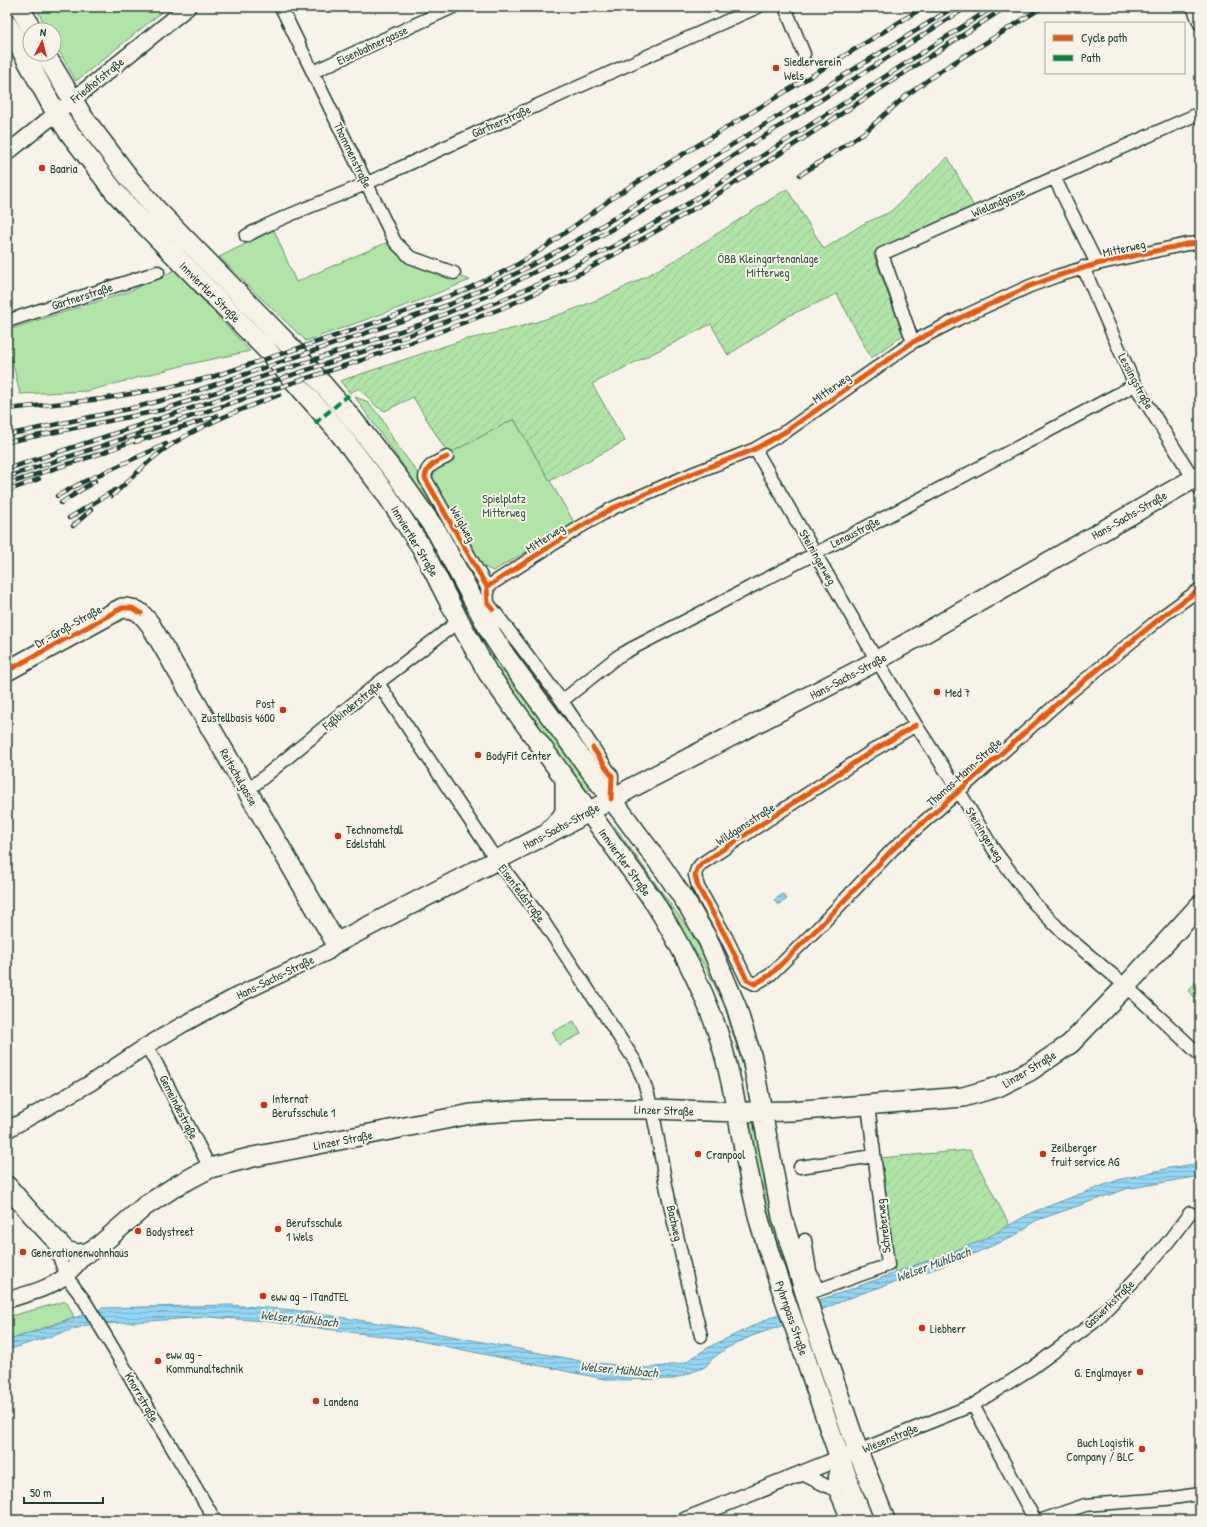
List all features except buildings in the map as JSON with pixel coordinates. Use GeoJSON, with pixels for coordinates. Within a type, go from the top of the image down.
{"type":"FeatureCollection","features":[{"type":"Feature","properties":{"kind":"main road"},"geometry":{"type":"LineString","coordinates":[[20,7],[28,22]]}},
{"type":"Feature","properties":{"kind":"main road","name":"Innviertler Straße"},"geometry":{"type":"LineString","coordinates":[[7,24],[56,113],[68,131],[119,196],[174,255],[267,350],[338,430],[384,491],[422,548],[459,621],[488,673],[653,900],[687,958],[718,1032],[737,1112]]}},
{"type":"Feature","properties":{"kind":"main road","name":"Innviertler Straße"},"geometry":{"type":"LineString","coordinates":[[50,62],[83,117],[152,205],[286,342],[351,417],[437,532],[492,635],[665,871],[689,907],[708,940],[736,1006],[752,1058],[763,1112]]}},
{"type":"Feature","properties":{"kind":"main road","name":"Hans-Sachs-Straße"},"geometry":{"type":"LineString","coordinates":[[336,943],[546,835],[611,799],[877,661],[1198,481]]}},
{"type":"Feature","properties":{"kind":"main road","name":"Dr.-Groß-Straße"},"geometry":{"type":"LineString","coordinates":[[7,671],[122,608],[132,608],[141,613]]}},
{"type":"Feature","properties":{"kind":"main road","name":"Reitschulgasse"},"geometry":{"type":"LineString","coordinates":[[141,613],[150,624],[336,943]]}},
{"type":"Feature","properties":{"kind":"main road"},"geometry":{"type":"LineString","coordinates":[[546,835],[562,816],[565,810],[565,779]]}},
{"type":"Feature","properties":{"kind":"main road","name":"Linzer Straße"},"geometry":{"type":"LineString","coordinates":[[87,1253],[100,1245],[145,1206],[176,1186],[210,1168],[253,1157],[471,1114],[542,1109],[652,1109],[737,1112],[791,1111],[963,1097],[998,1088],[1030,1071],[1070,1044],[1126,986],[1200,905]]}},
{"type":"Feature","properties":{"kind":"main road","name":"Pyhrnpass Straße"},"geometry":{"type":"LineString","coordinates":[[737,1112],[749,1180],[761,1224],[840,1458],[863,1520]]}},
{"type":"Feature","properties":{"kind":"main road","name":"Pyhrnpass Straße"},"geometry":{"type":"LineString","coordinates":[[763,1112],[782,1217],[810,1310],[858,1451],[885,1520]]}},
{"type":"Feature","properties":{"kind":"main road"},"geometry":{"type":"LineString","coordinates":[[7,1186],[66,1251],[77,1254],[87,1253]]}},
{"type":"Feature","properties":{"kind":"street","name":"Friedhofstraße"},"geometry":{"type":"LineString","coordinates":[[7,153],[188,7]]}},
{"type":"Feature","properties":{"kind":"street","name":"Thommenstraße"},"geometry":{"type":"LineString","coordinates":[[281,7],[395,242],[410,257],[454,273]]}},
{"type":"Feature","properties":{"kind":"street","name":"Eisenbahnergasse"},"geometry":{"type":"LineString","coordinates":[[313,72],[453,7]]}},
{"type":"Feature","properties":{"kind":"street","name":"Gärtnerstraße"},"geometry":{"type":"LineString","coordinates":[[246,236],[267,224],[367,183],[479,131],[758,7]]}},
{"type":"Feature","properties":{"kind":"street"},"geometry":{"type":"LineString","coordinates":[[785,7],[804,54]]}},
{"type":"Feature","properties":{"kind":"street"},"geometry":{"type":"LineString","coordinates":[[1193,7],[1200,23]]}},
{"type":"Feature","properties":{"kind":"street","name":"Wielandgasse"},"geometry":{"type":"LineString","coordinates":[[914,342],[882,254],[1200,113]]}},
{"type":"Feature","properties":{"kind":"street"},"geometry":{"type":"LineString","coordinates":[[1054,177],[1097,264]]}},
{"type":"Feature","properties":{"kind":"street","name":"Mitterweg"},"geometry":{"type":"LineString","coordinates":[[487,587],[580,527],[613,508],[694,473],[755,449],[788,430],[914,342],[960,318],[1030,286],[1083,268],[1187,244],[1200,243]]}},
{"type":"Feature","properties":{"kind":"street","name":"Lessingstraße"},"geometry":{"type":"LineString","coordinates":[[1083,268],[1135,385],[1198,481]]}},
{"type":"Feature","properties":{"kind":"street","name":"Gärtnerstraße"},"geometry":{"type":"LineString","coordinates":[[7,321],[158,272]]}},
{"type":"Feature","properties":{"kind":"street","name":"Lenaustraße"},"geometry":{"type":"LineString","coordinates":[[562,701],[617,657],[629,650],[1135,385]]}},
{"type":"Feature","properties":{"kind":"street","name":"Steiningerweg"},"geometry":{"type":"LineString","coordinates":[[755,449],[877,661],[959,791],[994,850],[1034,903],[1065,935],[1126,986],[1200,1055]]}},
{"type":"Feature","properties":{"kind":"street","name":"Weiglweg"},"geometry":{"type":"LineString","coordinates":[[447,457],[429,466],[425,478],[487,587],[488,603],[562,701],[612,776],[611,799]]}},
{"type":"Feature","properties":{"kind":"street","name":"Thomas-Mann-Straße"},"geometry":{"type":"LineString","coordinates":[[755,984],[770,975],[818,928],[893,849],[1068,694],[1164,615],[1200,589]]}},
{"type":"Feature","properties":{"kind":"street","name":"Faßbinderstraße"},"geometry":{"type":"LineString","coordinates":[[247,791],[378,684],[459,621]]}},
{"type":"Feature","properties":{"kind":"street","name":"Eisenfeldstraße"},"geometry":{"type":"LineString","coordinates":[[378,684],[497,860],[543,921],[635,1061],[642,1075],[652,1109]]}},
{"type":"Feature","properties":{"kind":"street","name":"Wildgansstraße"},"geometry":{"type":"LineString","coordinates":[[755,984],[746,980],[726,937],[698,887],[695,875],[700,864],[872,751],[916,725]]}},
{"type":"Feature","properties":{"kind":"street","name":"Hans-Sachs-Straße"},"geometry":{"type":"LineString","coordinates":[[7,1130],[89,1084],[182,1024],[238,995],[328,952],[336,943]]}},
{"type":"Feature","properties":{"kind":"street","name":"Gemeindestraße"},"geometry":{"type":"LineString","coordinates":[[146,1046],[210,1168]]}},
{"type":"Feature","properties":{"kind":"street","name":"Schreberweg"},"geometry":{"type":"LineString","coordinates":[[805,1240],[810,1271],[818,1290],[888,1266],[868,1105]]}},
{"type":"Feature","properties":{"kind":"street","name":"Bachweg"},"geometry":{"type":"LineString","coordinates":[[652,1109],[662,1165],[701,1336]]}},
{"type":"Feature","properties":{"kind":"street"},"geometry":{"type":"LineString","coordinates":[[800,1167],[874,1156]]}},
{"type":"Feature","properties":{"kind":"street","name":"Gaswerkstraße"},"geometry":{"type":"LineString","coordinates":[[973,1405],[1032,1368],[1093,1323],[1150,1264],[1190,1213]]}},
{"type":"Feature","properties":{"kind":"street","name":"Knorrstraße"},"geometry":{"type":"LineString","coordinates":[[49,1233],[66,1276],[101,1328],[215,1520]]}},
{"type":"Feature","properties":{"kind":"street","name":"Linzer Straße"},"geometry":{"type":"LineString","coordinates":[[7,1300],[51,1285],[66,1276],[87,1253]]}},
{"type":"Feature","properties":{"kind":"street"},"geometry":{"type":"LineString","coordinates":[[973,1405],[1035,1520]]}},
{"type":"Feature","properties":{"kind":"street","name":"Wiesenstraße"},"geometry":{"type":"LineString","coordinates":[[685,1520],[973,1405]]}},
{"type":"Feature","properties":{"kind":"street"},"geometry":{"type":"LineString","coordinates":[[840,1458],[835,1476],[835,1490],[848,1520]]}},
{"type":"Feature","properties":{"kind":"street"},"geometry":{"type":"LineString","coordinates":[[800,1473],[835,1490]]}},
{"type":"Feature","properties":{"kind":"street"},"geometry":{"type":"LineString","coordinates":[[1042,1520],[1085,1504],[1166,1499],[1200,1494]]}},
{"type":"Feature","properties":{"kind":"green space"},"geometry":{"type":"Polygon","coordinates":[[[36,7],[168,7],[76,81],[62,56],[62,22],[43,22],[36,7]]]}},
{"type":"Feature","properties":{"kind":"green space","name":"ÖBB Kleingartenanlage Mitterweg"},"geometry":{"type":"Polygon","coordinates":[[[948,157],[974,207],[873,253],[903,335],[871,358],[837,294],[790,315],[728,355],[711,324],[592,384],[625,441],[550,481],[514,419],[448,454],[413,397],[385,411],[377,407],[359,388],[350,393],[340,381],[463,340],[515,328],[583,306],[624,288],[671,262],[787,189],[824,249],[863,224],[890,212],[948,157]]]}},
{"type":"Feature","properties":{"kind":"green space"},"geometry":{"type":"Polygon","coordinates":[[[274,230],[296,282],[390,241],[404,257],[470,280],[418,301],[306,341],[219,257],[274,230]]]}},
{"type":"Feature","properties":{"kind":"green space"},"geometry":{"type":"Polygon","coordinates":[[[175,270],[250,351],[185,365],[88,391],[20,394],[12,360],[7,361],[7,330],[128,292],[175,270]]]}},
{"type":"Feature","properties":{"kind":"green space"},"geometry":{"type":"Polygon","coordinates":[[[319,388],[403,496],[594,787],[584,793],[507,688],[312,390],[319,388]]]}},
{"type":"Feature","properties":{"kind":"green space"},"geometry":{"type":"Polygon","coordinates":[[[355,397],[366,401],[381,417],[394,441],[426,484],[478,577],[475,579],[452,535],[355,397]]]}},
{"type":"Feature","properties":{"kind":"green space","name":"Spielplatz Mitterweg"},"geometry":{"type":"Polygon","coordinates":[[[514,419],[575,524],[493,571],[478,564],[432,482],[434,472],[448,454],[514,419]]]}},
{"type":"Feature","properties":{"kind":"green space"},"geometry":{"type":"Polygon","coordinates":[[[608,823],[615,827],[684,923],[711,965],[738,1033],[750,1091],[724,1004],[706,968],[608,823]]]}},
{"type":"Feature","properties":{"kind":"green space"},"geometry":{"type":"Polygon","coordinates":[[[1198,980],[1200,982],[1200,1002],[1188,991],[1198,980]]]}},
{"type":"Feature","properties":{"kind":"green space"},"geometry":{"type":"Polygon","coordinates":[[[574,1021],[581,1034],[559,1045],[552,1032],[574,1021]]]}},
{"type":"Feature","properties":{"kind":"green space"},"geometry":{"type":"Polygon","coordinates":[[[747,1121],[758,1121],[801,1303],[796,1305],[771,1233],[747,1121]]]}},
{"type":"Feature","properties":{"kind":"green space"},"geometry":{"type":"Polygon","coordinates":[[[970,1150],[1010,1226],[981,1241],[895,1273],[880,1158],[970,1150]]]}},
{"type":"Feature","properties":{"kind":"green space"},"geometry":{"type":"Polygon","coordinates":[[[66,1301],[74,1317],[7,1341],[7,1317],[66,1301]]]}},
{"type":"Feature","properties":{"kind":"water"},"geometry":{"type":"Polygon","coordinates":[[[783,894],[787,899],[778,905],[774,900],[783,894]]]}},
{"type":"Feature","properties":{"kind":"water","name":"Welser Mühlbach"},"geometry":{"type":"Polygon","coordinates":[[[1200,1163],[1200,1176],[1126,1189],[1035,1221],[1013,1237],[952,1263],[860,1294],[784,1325],[752,1336],[727,1348],[713,1358],[705,1367],[674,1379],[609,1380],[420,1341],[264,1321],[209,1317],[87,1325],[7,1350],[7,1341],[103,1308],[230,1305],[294,1310],[410,1328],[586,1362],[649,1368],[684,1363],[711,1346],[780,1313],[843,1292],[981,1241],[1031,1213],[1072,1197],[1118,1180],[1169,1168],[1200,1163]]]}},
{"type":"Feature","properties":{"kind":"railway"},"geometry":{"type":"LineString","coordinates":[[7,409],[102,399],[170,387],[212,377],[380,321],[465,290],[515,266],[544,248],[618,194],[924,7]]}},
{"type":"Feature","properties":{"kind":"railway"},"geometry":{"type":"LineString","coordinates":[[7,435],[137,407],[193,392],[451,304],[519,272],[590,233],[954,7]]}},
{"type":"Feature","properties":{"kind":"railway"},"geometry":{"type":"LineString","coordinates":[[7,442],[162,410],[419,325],[494,293],[571,253],[684,187],[967,7]]}},
{"type":"Feature","properties":{"kind":"railway"},"geometry":{"type":"LineString","coordinates":[[7,469],[380,346],[497,302],[538,284],[614,246],[678,210],[993,7]]}},
{"type":"Feature","properties":{"kind":"railway"},"geometry":{"type":"LineString","coordinates":[[7,477],[362,360],[500,309],[583,272],[710,199],[1006,7]]}},
{"type":"Feature","properties":{"kind":"railway"},"geometry":{"type":"LineString","coordinates":[[800,175],[865,132],[907,95],[942,70],[1043,7]]}},
{"type":"Feature","properties":{"kind":"railway"},"geometry":{"type":"LineString","coordinates":[[112,496],[151,460],[178,440],[206,425],[279,395]]}},
{"type":"Feature","properties":{"kind":"railway"},"geometry":{"type":"LineString","coordinates":[[135,442],[217,416]]}},
{"type":"Feature","properties":{"kind":"railway"},"geometry":{"type":"LineString","coordinates":[[7,484],[102,453],[140,438]]}},
{"type":"Feature","properties":{"kind":"railway"},"geometry":{"type":"LineString","coordinates":[[57,496],[83,482],[166,444]]}},
{"type":"Feature","properties":{"kind":"railway"},"geometry":{"type":"LineString","coordinates":[[7,491],[39,479]]}},
{"type":"Feature","properties":{"kind":"railway"},"geometry":{"type":"LineString","coordinates":[[61,503],[95,481]]}},
{"type":"Feature","properties":{"kind":"railway"},"geometry":{"type":"LineString","coordinates":[[69,518],[115,490]]}},
{"type":"Feature","properties":{"kind":"railway"},"geometry":{"type":"LineString","coordinates":[[73,526],[91,510]]}},
{"type":"Feature","properties":{"kind":"marked path"},"geometry":{"type":"LineString","coordinates":[[315,423],[350,394]]}},
{"type":"Feature","properties":{"kind":"cycle path"},"geometry":{"type":"LineString","coordinates":[[487,587],[580,527],[613,508],[694,473],[755,449],[788,430],[913,342],[960,318],[1030,286],[1057,276],[1097,264],[1187,244],[1200,243]]}},
{"type":"Feature","properties":{"kind":"cycle path"},"geometry":{"type":"LineString","coordinates":[[447,457],[436,462],[430,467],[427,470],[425,478],[487,587],[488,603],[493,609]]}},
{"type":"Feature","properties":{"kind":"cycle path"},"geometry":{"type":"LineString","coordinates":[[916,725],[872,751],[701,864],[697,869],[695,875],[698,887],[726,937],[747,980],[755,984],[770,975],[818,928],[893,849],[1068,694],[1164,615],[1200,589]]}},
{"type":"Feature","properties":{"kind":"cycle path"},"geometry":{"type":"LineString","coordinates":[[7,671],[122,608],[132,608],[141,613]]}},
{"type":"Feature","properties":{"kind":"cycle path"},"geometry":{"type":"LineString","coordinates":[[593,748],[612,776],[611,799]]}},
{"type":"Feature","properties":{"kind":"place","name":"Siedlerverein Wels"},"geometry":{"type":"Point","coordinates":[776,68]}},
{"type":"Feature","properties":{"kind":"place","name":"Baaria"},"geometry":{"type":"Point","coordinates":[42,168]}},
{"type":"Feature","properties":{"kind":"place","name":"Med 7"},"geometry":{"type":"Point","coordinates":[937,692]}},
{"type":"Feature","properties":{"kind":"place","name":"Post Zustellbasis 4600"},"geometry":{"type":"Point","coordinates":[283,710]}},
{"type":"Feature","properties":{"kind":"place","name":"BodyFit Center"},"geometry":{"type":"Point","coordinates":[478,755]}},
{"type":"Feature","properties":{"kind":"place","name":"Technometall Edelstahl"},"geometry":{"type":"Point","coordinates":[338,836]}},
{"type":"Feature","properties":{"kind":"place","name":"Internat Berufsschule 1"},"geometry":{"type":"Point","coordinates":[264,1105]}},
{"type":"Feature","properties":{"kind":"place","name":"Cranpool"},"geometry":{"type":"Point","coordinates":[698,1154]}},
{"type":"Feature","properties":{"kind":"place","name":"Zeilberger fruit service AG"},"geometry":{"type":"Point","coordinates":[1043,1154]}},
{"type":"Feature","properties":{"kind":"place","name":"Berufsschule 1 Wels"},"geometry":{"type":"Point","coordinates":[278,1229]}},
{"type":"Feature","properties":{"kind":"place","name":"Bodystreet"},"geometry":{"type":"Point","coordinates":[138,1231]}},
{"type":"Feature","properties":{"kind":"place","name":"Generationenwohnhaus"},"geometry":{"type":"Point","coordinates":[23,1252]}},
{"type":"Feature","properties":{"kind":"place","name":"eww ag - ITandTEL"},"geometry":{"type":"Point","coordinates":[263,1296]}},
{"type":"Feature","properties":{"kind":"place","name":"Liebherr"},"geometry":{"type":"Point","coordinates":[922,1328]}},
{"type":"Feature","properties":{"kind":"place","name":"eww ag - Kommunaltechnik"},"geometry":{"type":"Point","coordinates":[158,1361]}},
{"type":"Feature","properties":{"kind":"place","name":"G. Englmayer"},"geometry":{"type":"Point","coordinates":[1140,1372]}},
{"type":"Feature","properties":{"kind":"place","name":"Landena"},"geometry":{"type":"Point","coordinates":[316,1401]}},
{"type":"Feature","properties":{"kind":"place","name":"Buch Logistik Company / BLC"},"geometry":{"type":"Point","coordinates":[1142,1449]}}]}
